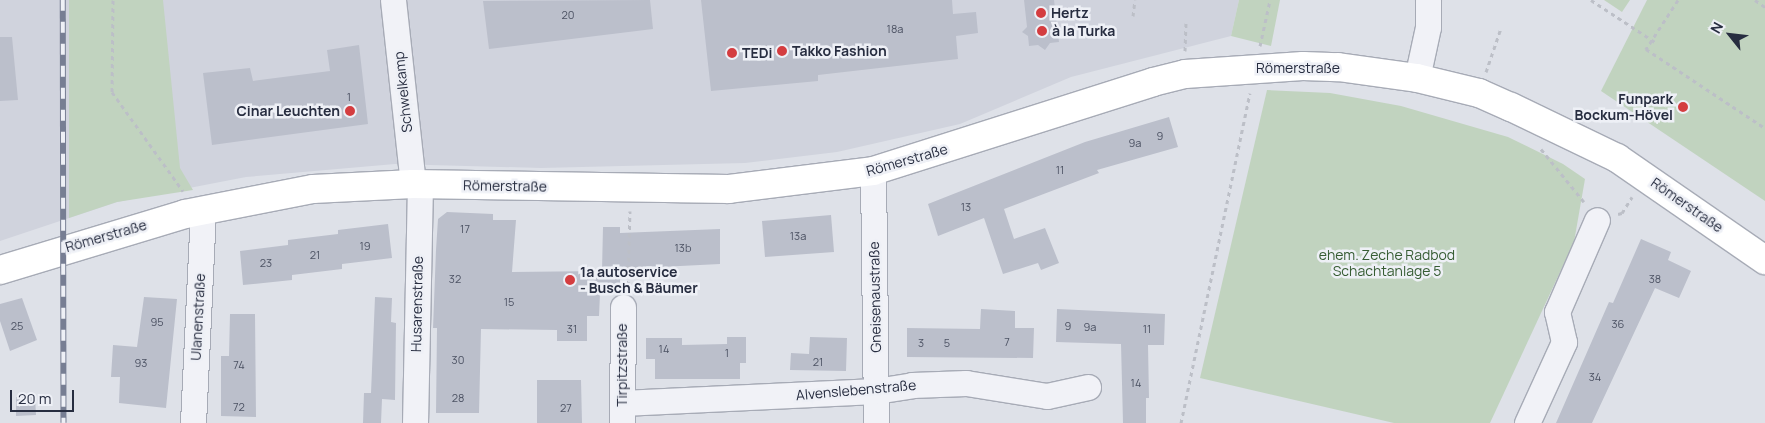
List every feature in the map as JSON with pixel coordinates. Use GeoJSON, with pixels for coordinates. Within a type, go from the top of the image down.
{"type":"FeatureCollection","features":[{"type":"Feature","properties":{"kind":"main road","name":"Römerstraße"},"geometry":{"type":"LineString","coordinates":[[0,270],[120,232],[203,211],[313,189],[416,184],[631,189],[729,189],[873,171],[1152,82],[1185,74],[1256,67],[1338,67],[1417,78],[1479,93],[1538,119],[1617,158],[1765,260]]}},
{"type":"Feature","properties":{"kind":"street","name":"Schwelkamp"},"geometry":{"type":"LineString","coordinates":[[393,0],[416,184]]}},
{"type":"Feature","properties":{"kind":"street"},"geometry":{"type":"LineString","coordinates":[[1417,78],[1428,27],[1428,0]]}},
{"type":"Feature","properties":{"kind":"street","name":"Gneisenaustraße"},"geometry":{"type":"LineString","coordinates":[[873,171],[876,423]]}},
{"type":"Feature","properties":{"kind":"street","name":"Husarenstraße"},"geometry":{"type":"LineString","coordinates":[[415,423],[416,184]]}},
{"type":"Feature","properties":{"kind":"street","name":"Ulanenstraße"},"geometry":{"type":"LineString","coordinates":[[193,423],[203,211]]}},
{"type":"Feature","properties":{"kind":"street"},"geometry":{"type":"LineString","coordinates":[[1527,423],[1564,342],[1557,312],[1597,220]]}},
{"type":"Feature","properties":{"kind":"street","name":"Tirpitzstraße"},"geometry":{"type":"LineString","coordinates":[[622,413],[623,307]]}},
{"type":"Feature","properties":{"kind":"street","name":"Alvenslebenstraße"},"geometry":{"type":"LineString","coordinates":[[622,413],[876,391],[912,385],[966,383],[1047,396],[1088,387]]}},
{"type":"Feature","properties":{"kind":"path"},"geometry":{"type":"LineString","coordinates":[[113,0],[112,92],[183,191]]}},
{"type":"Feature","properties":{"kind":"path"},"geometry":{"type":"LineString","coordinates":[[1132,16],[1135,0]]}},
{"type":"Feature","properties":{"kind":"path"},"geometry":{"type":"LineString","coordinates":[[1182,423],[1270,0]]}},
{"type":"Feature","properties":{"kind":"path"},"geometry":{"type":"LineString","coordinates":[[1591,0],[1653,41]]}},
{"type":"Feature","properties":{"kind":"path"},"geometry":{"type":"LineString","coordinates":[[1678,0],[1646,49],[1765,128]]}},
{"type":"Feature","properties":{"kind":"path"},"geometry":{"type":"LineString","coordinates":[[1755,0],[1765,7]]}},
{"type":"Feature","properties":{"kind":"path"},"geometry":{"type":"LineString","coordinates":[[1479,93],[1501,28]]}},
{"type":"Feature","properties":{"kind":"path"},"geometry":{"type":"LineString","coordinates":[[1538,119],[1538,144],[1597,220]]}},
{"type":"Feature","properties":{"kind":"path"},"geometry":{"type":"LineString","coordinates":[[623,307],[627,294],[631,189]]}},
{"type":"Feature","properties":{"kind":"path"},"geometry":{"type":"LineString","coordinates":[[1622,213],[1634,193]]}},
{"type":"Feature","properties":{"kind":"shaded area"},"geometry":{"type":"Polygon","coordinates":[[[0,0],[1239,0],[1231,36],[1071,77],[960,124],[837,152],[745,163],[541,168],[395,164],[246,177],[117,202],[0,241],[0,0]]]}},
{"type":"Feature","properties":{"kind":"green space"},"geometry":{"type":"Polygon","coordinates":[[[69,0],[163,0],[180,168],[193,190],[117,202],[69,218],[69,0]]]}},
{"type":"Feature","properties":{"kind":"green space"},"geometry":{"type":"Polygon","coordinates":[[[1239,0],[1280,0],[1271,46],[1231,36],[1239,0]]]}},
{"type":"Feature","properties":{"kind":"green space"},"geometry":{"type":"Polygon","coordinates":[[[1604,0],[1630,0],[1622,12],[1604,0]]]}},
{"type":"Feature","properties":{"kind":"green space"},"geometry":{"type":"Polygon","coordinates":[[[1647,0],[1765,0],[1765,201],[1601,91],[1647,0]]]}},
{"type":"Feature","properties":{"kind":"green space","name":"ehem. Zeche Radbod Schachtanlage 5"},"geometry":{"type":"Polygon","coordinates":[[[1267,90],[1330,93],[1401,106],[1508,137],[1563,164],[1585,179],[1574,242],[1490,423],[1394,423],[1200,378],[1267,90]]]}},
{"type":"Feature","properties":{"kind":"building"},"geometry":{"type":"Polygon","coordinates":[[[650,0],[653,29],[489,49],[483,1],[650,0]]]}},
{"type":"Feature","properties":{"kind":"building"},"geometry":{"type":"Polygon","coordinates":[[[701,0],[952,0],[953,14],[976,12],[978,33],[956,36],[958,59],[818,75],[818,81],[711,91],[701,0]]]}},
{"type":"Feature","properties":{"kind":"building","name":"Hertz"},"geometry":{"type":"Polygon","coordinates":[[[1024,0],[1054,0],[1059,42],[1050,43],[1045,50],[1038,45],[1029,46],[1028,36],[1022,32],[1027,27],[1024,0]]]}},
{"type":"Feature","properties":{"kind":"building"},"geometry":{"type":"Polygon","coordinates":[[[0,37],[12,37],[18,100],[0,101],[0,37]]]}},
{"type":"Feature","properties":{"kind":"building"},"geometry":{"type":"Polygon","coordinates":[[[359,45],[368,124],[212,145],[203,73],[250,68],[253,81],[330,71],[327,50],[359,45]]]}},
{"type":"Feature","properties":{"kind":"building"},"geometry":{"type":"Polygon","coordinates":[[[1169,117],[1178,147],[1097,170],[1099,173],[1004,209],[1014,239],[1045,228],[1059,263],[1041,270],[1038,263],[1003,274],[984,218],[938,236],[928,204],[1085,142],[1169,117]]]}},
{"type":"Feature","properties":{"kind":"building"},"geometry":{"type":"Polygon","coordinates":[[[447,212],[493,214],[493,220],[516,220],[512,272],[602,271],[603,227],[620,227],[620,233],[720,229],[720,264],[620,269],[620,293],[600,294],[599,316],[587,316],[587,341],[557,341],[557,330],[481,329],[479,413],[436,413],[437,328],[433,328],[436,250],[438,219],[447,212]]]}},
{"type":"Feature","properties":{"kind":"building"},"geometry":{"type":"Polygon","coordinates":[[[831,215],[834,252],[765,257],[762,221],[831,215]]]}},
{"type":"Feature","properties":{"kind":"building"},"geometry":{"type":"Polygon","coordinates":[[[388,224],[392,258],[342,264],[342,269],[292,275],[292,280],[243,285],[240,251],[288,245],[288,240],[338,234],[338,230],[388,224]]]}},
{"type":"Feature","properties":{"kind":"building"},"geometry":{"type":"Polygon","coordinates":[[[1641,239],[1671,252],[1668,260],[1691,271],[1679,298],[1655,288],[1592,423],[1556,423],[1609,302],[1613,303],[1641,239]]]}},
{"type":"Feature","properties":{"kind":"building"},"geometry":{"type":"Polygon","coordinates":[[[144,297],[177,299],[166,408],[119,403],[120,377],[111,377],[113,345],[137,347],[144,297]]]}},
{"type":"Feature","properties":{"kind":"building"},"geometry":{"type":"Polygon","coordinates":[[[375,297],[392,298],[391,322],[396,323],[395,400],[382,399],[381,423],[363,423],[364,393],[371,393],[375,297]]]}},
{"type":"Feature","properties":{"kind":"building"},"geometry":{"type":"Polygon","coordinates":[[[22,298],[37,340],[10,351],[0,321],[0,304],[22,298]]]}},
{"type":"Feature","properties":{"kind":"building"},"geometry":{"type":"Polygon","coordinates":[[[981,309],[1015,311],[1015,328],[1034,328],[1033,358],[907,357],[907,328],[980,329],[981,309]]]}},
{"type":"Feature","properties":{"kind":"building"},"geometry":{"type":"Polygon","coordinates":[[[1057,309],[1165,314],[1164,345],[1148,345],[1149,398],[1146,398],[1146,423],[1123,423],[1121,344],[1056,342],[1057,309]]]}},
{"type":"Feature","properties":{"kind":"building"},"geometry":{"type":"Polygon","coordinates":[[[230,314],[255,314],[256,417],[221,416],[221,356],[229,356],[230,314]]]}},
{"type":"Feature","properties":{"kind":"building"},"geometry":{"type":"Polygon","coordinates":[[[727,337],[746,337],[746,363],[740,363],[740,379],[655,379],[655,359],[646,359],[646,338],[682,338],[682,345],[727,344],[727,337]]]}},
{"type":"Feature","properties":{"kind":"building"},"geometry":{"type":"Polygon","coordinates":[[[810,337],[847,338],[846,371],[790,370],[791,353],[809,354],[810,337]]]}},
{"type":"Feature","properties":{"kind":"building"},"geometry":{"type":"Polygon","coordinates":[[[537,380],[581,380],[582,423],[537,423],[537,380]]]}},
{"type":"Feature","properties":{"kind":"building"},"geometry":{"type":"Polygon","coordinates":[[[16,397],[35,397],[36,415],[16,416],[16,397]]]}},
{"type":"Feature","properties":{"kind":"railway"},"geometry":{"type":"LineString","coordinates":[[63,0],[64,423]]}},
{"type":"Feature","properties":{"kind":"place","name":"Hertz"},"geometry":{"type":"Point","coordinates":[1041,13]}},
{"type":"Feature","properties":{"kind":"place","name":"à la Turka"},"geometry":{"type":"Point","coordinates":[1042,31]}},
{"type":"Feature","properties":{"kind":"place","name":"Takko Fashion"},"geometry":{"type":"Point","coordinates":[782,51]}},
{"type":"Feature","properties":{"kind":"place","name":"TEDi"},"geometry":{"type":"Point","coordinates":[732,53]}},
{"type":"Feature","properties":{"kind":"place","name":"Funpark Bockum-Hövel"},"geometry":{"type":"Point","coordinates":[1683,107]}},
{"type":"Feature","properties":{"kind":"place","name":"Cinar Leuchten"},"geometry":{"type":"Point","coordinates":[350,111]}},
{"type":"Feature","properties":{"kind":"place","name":"1a autoservice - Busch & Bäumer"},"geometry":{"type":"Point","coordinates":[570,280]}}]}
